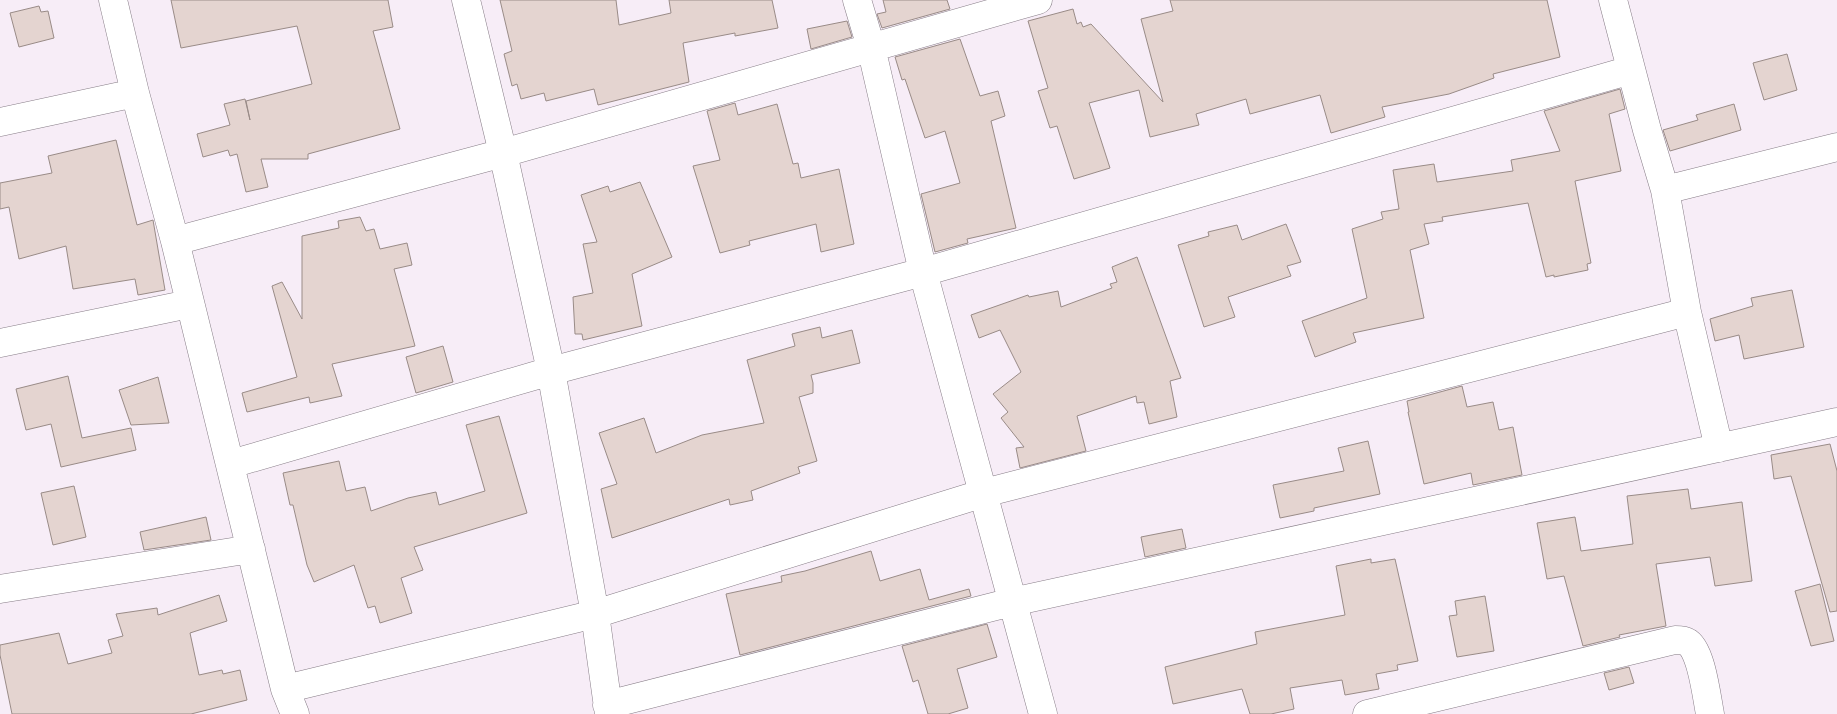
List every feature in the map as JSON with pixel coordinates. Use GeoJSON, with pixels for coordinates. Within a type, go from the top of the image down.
{"type":"FeatureCollection","features":[{"type":"Feature","properties":{"kind":"street"},"geometry":{"type":"LineString","coordinates":[[113,0],[286,689],[295,714]]}},
{"type":"Feature","properties":{"kind":"street"},"geometry":{"type":"LineString","coordinates":[[466,0],[503,153],[551,371],[595,614],[608,710],[1012,602],[1837,422]]}},
{"type":"Feature","properties":{"kind":"street"},"geometry":{"type":"LineString","coordinates":[[857,0],[871,47],[923,272],[1043,714]]}},
{"type":"Feature","properties":{"kind":"street"},"geometry":{"type":"LineString","coordinates":[[175,241],[503,153],[1038,0]]}},
{"type":"Feature","properties":{"kind":"street"},"geometry":{"type":"LineString","coordinates":[[1613,0],[1665,190],[1687,312],[1718,448]]}},
{"type":"Feature","properties":{"kind":"street"},"geometry":{"type":"LineString","coordinates":[[230,464],[551,371],[923,272],[1631,70]]}},
{"type":"Feature","properties":{"kind":"street"},"geometry":{"type":"LineString","coordinates":[[0,122],[135,93]]}},
{"type":"Feature","properties":{"kind":"street"},"geometry":{"type":"LineString","coordinates":[[1665,190],[1837,147]]}},
{"type":"Feature","properties":{"kind":"street"},"geometry":{"type":"LineString","coordinates":[[0,343],[189,304]]}},
{"type":"Feature","properties":{"kind":"street"},"geometry":{"type":"LineString","coordinates":[[286,689],[595,614],[984,493],[1687,312]]}},
{"type":"Feature","properties":{"kind":"street"},"geometry":{"type":"LineString","coordinates":[[0,588],[251,549]]}},
{"type":"Feature","properties":{"kind":"street"},"geometry":{"type":"LineString","coordinates":[[1367,714],[1675,640],[1686,641],[1692,646],[1697,655],[1710,714]]}},
{"type":"Feature","properties":{"kind":"building"},"geometry":{"type":"Polygon","coordinates":[[[171,0],[388,0],[393,27],[373,31],[400,129],[308,154],[308,159],[261,159],[268,187],[246,192],[237,154],[230,156],[228,150],[203,157],[197,134],[230,125],[224,104],[245,99],[250,120],[246,101],[312,84],[297,26],[181,48],[171,0]]]}},
{"type":"Feature","properties":{"kind":"building"},"geometry":{"type":"Polygon","coordinates":[[[500,0],[616,0],[619,25],[671,13],[669,0],[772,0],[778,28],[735,36],[735,33],[683,43],[689,82],[598,105],[594,89],[546,101],[544,93],[521,99],[517,84],[512,86],[504,54],[512,51],[500,0]]]}},
{"type":"Feature","properties":{"kind":"building"},"geometry":{"type":"Polygon","coordinates":[[[883,0],[947,0],[950,9],[882,28],[877,14],[886,12],[883,0]]]}},
{"type":"Feature","properties":{"kind":"building"},"geometry":{"type":"Polygon","coordinates":[[[1170,0],[1547,0],[1560,57],[1493,74],[1494,78],[1449,94],[1382,107],[1385,117],[1331,133],[1320,95],[1250,114],[1246,99],[1196,114],[1199,125],[1150,137],[1139,90],[1089,103],[1110,168],[1074,179],[1057,126],[1050,128],[1038,91],[1048,88],[1028,21],[1073,9],[1077,24],[1081,22],[1083,27],[1091,24],[1163,102],[1141,19],[1173,11],[1170,0]]]}},
{"type":"Feature","properties":{"kind":"building"},"geometry":{"type":"Polygon","coordinates":[[[39,6],[41,12],[48,11],[54,38],[19,47],[10,13],[39,6]]]}},
{"type":"Feature","properties":{"kind":"building"},"geometry":{"type":"Polygon","coordinates":[[[847,21],[852,37],[811,49],[807,29],[847,21]]]}},
{"type":"Feature","properties":{"kind":"building"},"geometry":{"type":"Polygon","coordinates":[[[960,39],[980,96],[998,91],[1005,116],[991,121],[1016,228],[967,239],[968,243],[935,252],[921,194],[960,183],[945,131],[925,138],[905,79],[902,80],[895,57],[960,39]]]}},
{"type":"Feature","properties":{"kind":"building"},"geometry":{"type":"Polygon","coordinates":[[[1787,54],[1797,90],[1764,100],[1753,63],[1787,54]]]}},
{"type":"Feature","properties":{"kind":"building"},"geometry":{"type":"Polygon","coordinates":[[[1620,89],[1625,109],[1609,114],[1621,171],[1575,181],[1591,263],[1587,264],[1588,270],[1546,277],[1528,203],[1442,217],[1443,221],[1424,224],[1429,244],[1410,250],[1424,318],[1353,333],[1356,342],[1315,357],[1302,321],[1367,298],[1352,229],[1383,219],[1381,212],[1399,209],[1393,170],[1434,164],[1437,182],[1513,171],[1511,160],[1560,151],[1544,111],[1620,89]]]}},
{"type":"Feature","properties":{"kind":"building"},"geometry":{"type":"Polygon","coordinates":[[[735,103],[738,115],[777,104],[793,164],[798,163],[801,178],[839,169],[854,244],[821,252],[816,224],[749,241],[750,245],[720,253],[693,166],[720,160],[707,111],[735,103]]]}},
{"type":"Feature","properties":{"kind":"building"},"geometry":{"type":"Polygon","coordinates":[[[1734,104],[1741,130],[1670,151],[1663,130],[1698,120],[1696,115],[1734,104]]]}},
{"type":"Feature","properties":{"kind":"building"},"geometry":{"type":"Polygon","coordinates":[[[116,140],[137,225],[153,220],[165,290],[138,295],[135,279],[73,289],[66,246],[19,259],[9,207],[0,209],[0,183],[52,173],[48,156],[116,140]]]}},
{"type":"Feature","properties":{"kind":"building"},"geometry":{"type":"Polygon","coordinates":[[[640,182],[672,257],[632,274],[642,326],[583,340],[582,334],[575,334],[573,297],[593,293],[583,244],[597,242],[581,195],[608,186],[610,192],[640,182]]]}},
{"type":"Feature","properties":{"kind":"building"},"geometry":{"type":"Polygon","coordinates":[[[360,217],[366,231],[374,229],[380,249],[407,243],[412,265],[394,269],[415,346],[332,364],[342,396],[310,403],[309,397],[247,412],[242,393],[297,377],[272,286],[282,282],[302,319],[302,236],[339,228],[338,221],[360,217]]]}},
{"type":"Feature","properties":{"kind":"building"},"geometry":{"type":"Polygon","coordinates":[[[1286,224],[1301,262],[1287,266],[1291,276],[1228,297],[1235,317],[1204,327],[1178,245],[1209,236],[1208,232],[1237,225],[1242,240],[1286,224]]]}},
{"type":"Feature","properties":{"kind":"building"},"geometry":{"type":"Polygon","coordinates":[[[1137,257],[1181,378],[1170,381],[1177,417],[1149,424],[1144,402],[1137,403],[1136,396],[1077,416],[1086,451],[1020,468],[1016,448],[1024,447],[1001,418],[1008,412],[993,394],[1021,372],[1000,330],[979,338],[971,315],[1028,295],[1029,297],[1058,291],[1061,307],[1112,288],[1110,284],[1117,282],[1112,267],[1137,257]]]}},
{"type":"Feature","properties":{"kind":"building"},"geometry":{"type":"Polygon","coordinates":[[[1792,290],[1804,347],[1744,359],[1739,335],[1715,341],[1710,319],[1753,306],[1751,298],[1792,290]]]}},
{"type":"Feature","properties":{"kind":"building"},"geometry":{"type":"Polygon","coordinates":[[[820,327],[822,338],[852,330],[860,363],[811,375],[813,393],[799,397],[817,461],[798,467],[800,473],[751,491],[753,500],[730,505],[729,499],[612,538],[601,489],[617,484],[599,433],[644,418],[656,453],[702,435],[764,423],[747,360],[795,346],[792,334],[820,327]]]}},
{"type":"Feature","properties":{"kind":"building"},"geometry":{"type":"Polygon","coordinates":[[[443,346],[453,382],[416,393],[406,357],[443,346]]]}},
{"type":"Feature","properties":{"kind":"building"},"geometry":{"type":"Polygon","coordinates":[[[68,376],[82,438],[131,428],[136,450],[61,467],[51,424],[26,430],[16,389],[68,376]]]}},
{"type":"Feature","properties":{"kind":"building"},"geometry":{"type":"Polygon","coordinates":[[[158,377],[169,423],[131,425],[119,390],[158,377]]]}},
{"type":"Feature","properties":{"kind":"building"},"geometry":{"type":"Polygon","coordinates":[[[1462,386],[1467,407],[1493,402],[1499,430],[1513,427],[1522,475],[1473,485],[1471,473],[1424,484],[1407,401],[1462,386]]]}},
{"type":"Feature","properties":{"kind":"building"},"geometry":{"type":"Polygon","coordinates":[[[499,416],[527,513],[414,547],[423,570],[401,578],[412,613],[380,623],[375,606],[368,608],[354,565],[314,582],[307,565],[293,505],[290,505],[283,473],[339,461],[346,491],[365,487],[371,511],[408,498],[436,492],[439,505],[485,491],[466,425],[499,416]]]}},
{"type":"Feature","properties":{"kind":"building"},"geometry":{"type":"Polygon","coordinates":[[[1368,441],[1380,494],[1314,508],[1314,511],[1280,518],[1273,485],[1344,471],[1338,448],[1368,441]]]}},
{"type":"Feature","properties":{"kind":"building"},"geometry":{"type":"Polygon","coordinates":[[[1830,444],[1837,471],[1837,611],[1830,612],[1791,476],[1774,479],[1771,455],[1830,444]]]}},
{"type":"Feature","properties":{"kind":"building"},"geometry":{"type":"Polygon","coordinates":[[[74,486],[86,537],[53,545],[41,493],[74,486]]]}},
{"type":"Feature","properties":{"kind":"building"},"geometry":{"type":"Polygon","coordinates":[[[1688,489],[1691,509],[1742,502],[1752,581],[1715,586],[1710,557],[1656,564],[1666,626],[1619,635],[1620,637],[1583,646],[1564,576],[1547,579],[1537,523],[1575,517],[1581,551],[1633,544],[1627,496],[1688,489]]]}},
{"type":"Feature","properties":{"kind":"building"},"geometry":{"type":"Polygon","coordinates":[[[206,517],[211,540],[144,550],[140,532],[206,517]]]}},
{"type":"Feature","properties":{"kind":"building"},"geometry":{"type":"Polygon","coordinates":[[[1182,529],[1186,548],[1145,557],[1141,537],[1182,529]]]}},
{"type":"Feature","properties":{"kind":"building"},"geometry":{"type":"Polygon","coordinates":[[[871,551],[880,581],[920,569],[929,600],[969,589],[971,596],[740,655],[726,594],[782,582],[781,576],[805,571],[871,551]]]}},
{"type":"Feature","properties":{"kind":"building"},"geometry":{"type":"Polygon","coordinates":[[[1371,559],[1371,563],[1395,559],[1418,661],[1397,665],[1398,670],[1376,674],[1379,689],[1345,695],[1342,680],[1290,688],[1294,709],[1271,714],[1250,714],[1242,689],[1173,704],[1165,667],[1257,644],[1255,632],[1345,615],[1336,566],[1371,559]]]}},
{"type":"Feature","properties":{"kind":"building"},"geometry":{"type":"Polygon","coordinates":[[[1820,584],[1834,641],[1811,646],[1795,591],[1820,584]]]}},
{"type":"Feature","properties":{"kind":"building"},"geometry":{"type":"Polygon","coordinates":[[[219,595],[227,621],[190,633],[199,675],[222,670],[223,674],[240,670],[247,700],[191,714],[12,714],[0,655],[0,645],[59,633],[68,664],[112,653],[108,640],[123,636],[116,614],[157,608],[158,615],[219,595]]]}},
{"type":"Feature","properties":{"kind":"building"},"geometry":{"type":"Polygon","coordinates":[[[1485,596],[1494,651],[1457,657],[1449,616],[1457,615],[1455,601],[1485,596]]]}},
{"type":"Feature","properties":{"kind":"building"},"geometry":{"type":"Polygon","coordinates":[[[987,624],[997,657],[957,669],[968,708],[948,714],[928,714],[918,680],[913,682],[902,646],[987,624]]]}},
{"type":"Feature","properties":{"kind":"building"},"geometry":{"type":"Polygon","coordinates":[[[1629,667],[1634,683],[1609,690],[1604,673],[1629,667]]]}}]}
